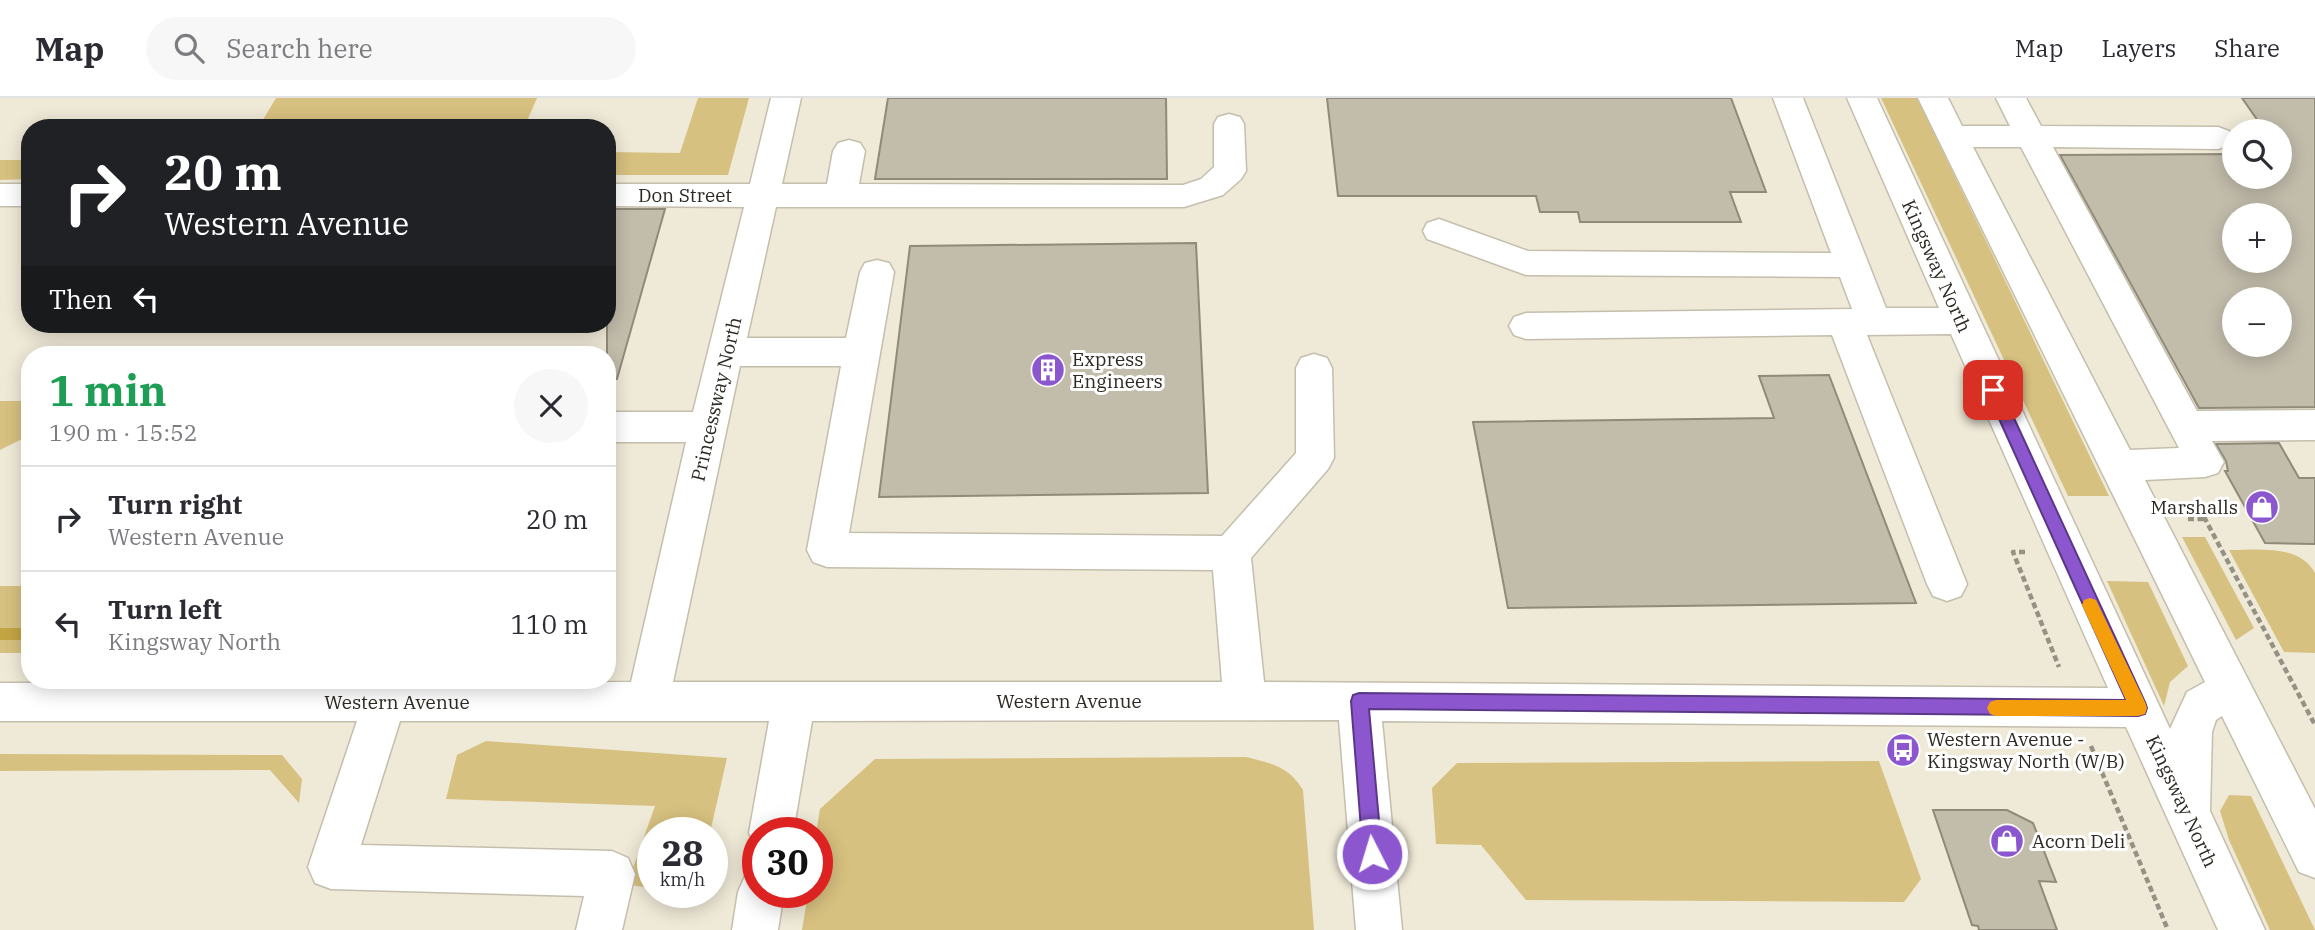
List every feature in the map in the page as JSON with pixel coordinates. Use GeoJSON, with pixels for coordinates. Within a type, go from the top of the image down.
{"type":"FeatureCollection","features":[{"type":"Feature","properties":{"kind":"street","name":"Princessway North"},"geometry":{"type":"LineString","coordinates":[[648,700],[708,427],[786,98]]}},
{"type":"Feature","properties":{"kind":"street"},"geometry":{"type":"LineString","coordinates":[[1788,98],[1852,265],[1859,322],[1947,583]]}},
{"type":"Feature","properties":{"kind":"street","name":"Kingsway North"},"geometry":{"type":"LineString","coordinates":[[1862,98],[2138,708],[2242,930]]}},
{"type":"Feature","properties":{"kind":"street"},"geometry":{"type":"LineString","coordinates":[[1933,98],[2315,856]]}},
{"type":"Feature","properties":{"kind":"street"},"geometry":{"type":"LineString","coordinates":[[2011,98],[2205,462],[2118,466]]}},
{"type":"Feature","properties":{"kind":"street","name":"Don Street"},"geometry":{"type":"LineString","coordinates":[[616,195],[1184,196],[1212,187],[1230,171],[1229,124]]}},
{"type":"Feature","properties":{"kind":"street"},"geometry":{"type":"LineString","coordinates":[[1953,136],[2218,138]]}},
{"type":"Feature","properties":{"kind":"street"},"geometry":{"type":"LineString","coordinates":[[841,195],[849,151]]}},
{"type":"Feature","properties":{"kind":"street"},"geometry":{"type":"LineString","coordinates":[[0,195],[21,195]]}},
{"type":"Feature","properties":{"kind":"street"},"geometry":{"type":"LineString","coordinates":[[1439,231],[1526,263],[1852,265]]}},
{"type":"Feature","properties":{"kind":"street"},"geometry":{"type":"LineString","coordinates":[[877,272],[827,550],[1231,552]]}},
{"type":"Feature","properties":{"kind":"street"},"geometry":{"type":"LineString","coordinates":[[1526,326],[1962,321]]}},
{"type":"Feature","properties":{"kind":"street"},"geometry":{"type":"LineString","coordinates":[[726,352],[861,352]]}},
{"type":"Feature","properties":{"kind":"street"},"geometry":{"type":"LineString","coordinates":[[1245,701],[1231,552],[1315,458],[1314,368]]}},
{"type":"Feature","properties":{"kind":"street"},"geometry":{"type":"LineString","coordinates":[[2186,426],[2315,425]]}},
{"type":"Feature","properties":{"kind":"street"},"geometry":{"type":"LineString","coordinates":[[616,427],[708,427]]}},
{"type":"Feature","properties":{"kind":"street"},"geometry":{"type":"LineString","coordinates":[[2189,817],[2190,727],[2199,709],[2210,699],[2233,695]]}},
{"type":"Feature","properties":{"kind":"street"},"geometry":{"type":"LineString","coordinates":[[774,817],[794,701]]}},
{"type":"Feature","properties":{"kind":"street"},"geometry":{"type":"LineString","coordinates":[[1359,701],[1379,930]]}},
{"type":"Feature","properties":{"kind":"street","name":"Western Avenue"},"geometry":{"type":"LineString","coordinates":[[0,702],[1359,701],[2138,708]]}},
{"type":"Feature","properties":{"kind":"street"},"geometry":{"type":"LineString","coordinates":[[385,702],[331,867],[612,874],[599,930]]}},
{"type":"Feature","properties":{"kind":"street"},"geometry":{"type":"LineString","coordinates":[[754,930],[758,908]]}},
{"type":"Feature","properties":{"kind":"path"},"geometry":{"type":"LineString","coordinates":[[2013,552],[2168,930]]}},
{"type":"Feature","properties":{"kind":"shaded area"},"geometry":{"type":"Polygon","coordinates":[[[276,98],[537,98],[528,119],[263,119],[276,98]]]}},
{"type":"Feature","properties":{"kind":"shaded area"},"geometry":{"type":"Polygon","coordinates":[[[698,98],[749,98],[728,175],[616,175],[616,152],[680,153],[698,98]]]}},
{"type":"Feature","properties":{"kind":"shaded area"},"geometry":{"type":"Polygon","coordinates":[[[1881,98],[1917,98],[2109,496],[2068,496],[1881,98]]]}},
{"type":"Feature","properties":{"kind":"shaded area"},"geometry":{"type":"Polygon","coordinates":[[[0,160],[21,160],[21,179],[0,180],[0,160]]]}},
{"type":"Feature","properties":{"kind":"shaded area"},"geometry":{"type":"Polygon","coordinates":[[[0,401],[21,401],[21,440],[0,450],[0,401]]]}},
{"type":"Feature","properties":{"kind":"shaded area"},"geometry":{"type":"Polygon","coordinates":[[[2182,537],[2205,537],[2254,628],[2236,640],[2182,537]]]}},
{"type":"Feature","properties":{"kind":"shaded area"},"geometry":{"type":"Polygon","coordinates":[[[2229,550],[2277,551],[2299,557],[2308,564],[2315,573],[2315,653],[2284,652],[2229,550]]]}},
{"type":"Feature","properties":{"kind":"shaded area"},"geometry":{"type":"Polygon","coordinates":[[[2107,581],[2148,582],[2188,666],[2170,682],[2164,706],[2107,581]]]}},
{"type":"Feature","properties":{"kind":"shaded area"},"geometry":{"type":"Polygon","coordinates":[[[0,586],[21,586],[21,653],[0,653],[0,586]]]}},
{"type":"Feature","properties":{"kind":"shaded area"},"geometry":{"type":"Polygon","coordinates":[[[486,741],[727,758],[714,817],[651,817],[655,806],[446,799],[457,755],[486,741]]]}},
{"type":"Feature","properties":{"kind":"shaded area"},"geometry":{"type":"Polygon","coordinates":[[[0,754],[282,755],[302,779],[299,803],[270,770],[0,771],[0,754]]]}},
{"type":"Feature","properties":{"kind":"shaded area"},"geometry":{"type":"Polygon","coordinates":[[[1246,757],[1272,764],[1292,776],[1303,790],[1314,930],[802,930],[806,908],[833,908],[833,817],[819,817],[820,809],[875,759],[1246,757]]]}},
{"type":"Feature","properties":{"kind":"shaded area"},"geometry":{"type":"Polygon","coordinates":[[[1879,761],[1921,879],[1904,902],[1526,900],[1481,845],[1436,844],[1432,788],[1457,763],[1879,761]]]}},
{"type":"Feature","properties":{"kind":"shaded area"},"geometry":{"type":"Polygon","coordinates":[[[2229,795],[2251,796],[2315,930],[2270,930],[2229,840],[2220,811],[2229,795]]]}},
{"type":"Feature","properties":{"kind":"shaded area"},"geometry":{"type":"Polygon","coordinates":[[[637,857],[637,886],[627,885],[637,857]]]}},
{"type":"Feature","properties":{"kind":"building"},"geometry":{"type":"Polygon","coordinates":[[[888,98],[1166,98],[1167,179],[875,179],[888,98]]]}},
{"type":"Feature","properties":{"kind":"building"},"geometry":{"type":"Polygon","coordinates":[[[1327,98],[1731,98],[1766,192],[1730,192],[1741,222],[1580,222],[1578,212],[1540,212],[1536,196],[1338,196],[1327,98]]]}},
{"type":"Feature","properties":{"kind":"building"},"geometry":{"type":"Polygon","coordinates":[[[2242,98],[2315,98],[2315,407],[2199,408],[2060,155],[2222,154],[2222,189],[2292,189],[2292,119],[2257,119],[2242,98]]]}},
{"type":"Feature","properties":{"kind":"building"},"geometry":{"type":"Polygon","coordinates":[[[616,209],[665,209],[617,379],[616,346],[607,346],[607,333],[616,333],[616,209]]]}},
{"type":"Feature","properties":{"kind":"building","name":"Express Engineers"},"geometry":{"type":"Polygon","coordinates":[[[1196,243],[1208,493],[879,497],[910,246],[1196,243]]]}},
{"type":"Feature","properties":{"kind":"building"},"geometry":{"type":"Polygon","coordinates":[[[1829,375],[1916,603],[1508,608],[1473,422],[1774,418],[1759,376],[1829,375]]]}},
{"type":"Feature","properties":{"kind":"building"},"geometry":{"type":"Polygon","coordinates":[[[2279,443],[2299,478],[2315,478],[2315,544],[2265,543],[2225,471],[2228,471],[2226,461],[2216,444],[2279,443]]]}},
{"type":"Feature","properties":{"kind":"building"},"geometry":{"type":"Polygon","coordinates":[[[1933,810],[2007,810],[2033,823],[2056,882],[2039,881],[2057,930],[1979,930],[1978,926],[1972,925],[1933,810]]]}},
{"type":"Feature","properties":{"kind":"waterway"},"geometry":{"type":"LineString","coordinates":[[0,634],[21,634]]}},
{"type":"Feature","properties":{"kind":"slow traffic"},"geometry":{"type":"LineString","coordinates":[[1996,708],[2138,708],[2090,605]]}},
{"type":"Feature","properties":{"kind":"place","name":"Express Engineers"},"geometry":{"type":"Point","coordinates":[1048,370]}},
{"type":"Feature","properties":{"kind":"place","name":"Marshalls"},"geometry":{"type":"Point","coordinates":[2262,507]}},
{"type":"Feature","properties":{"kind":"place","name":"Western Avenue - Kingsway North (W/B)"},"geometry":{"type":"Point","coordinates":[1903,750]}},
{"type":"Feature","properties":{"kind":"place","name":"Acorn Deli"},"geometry":{"type":"Point","coordinates":[2007,841]}},
{"type":"Feature","properties":{"kind":"route"},"geometry":{"type":"LineString","coordinates":[[1372,854],[1359,701],[2138,708],[1993,390]]}}]}
